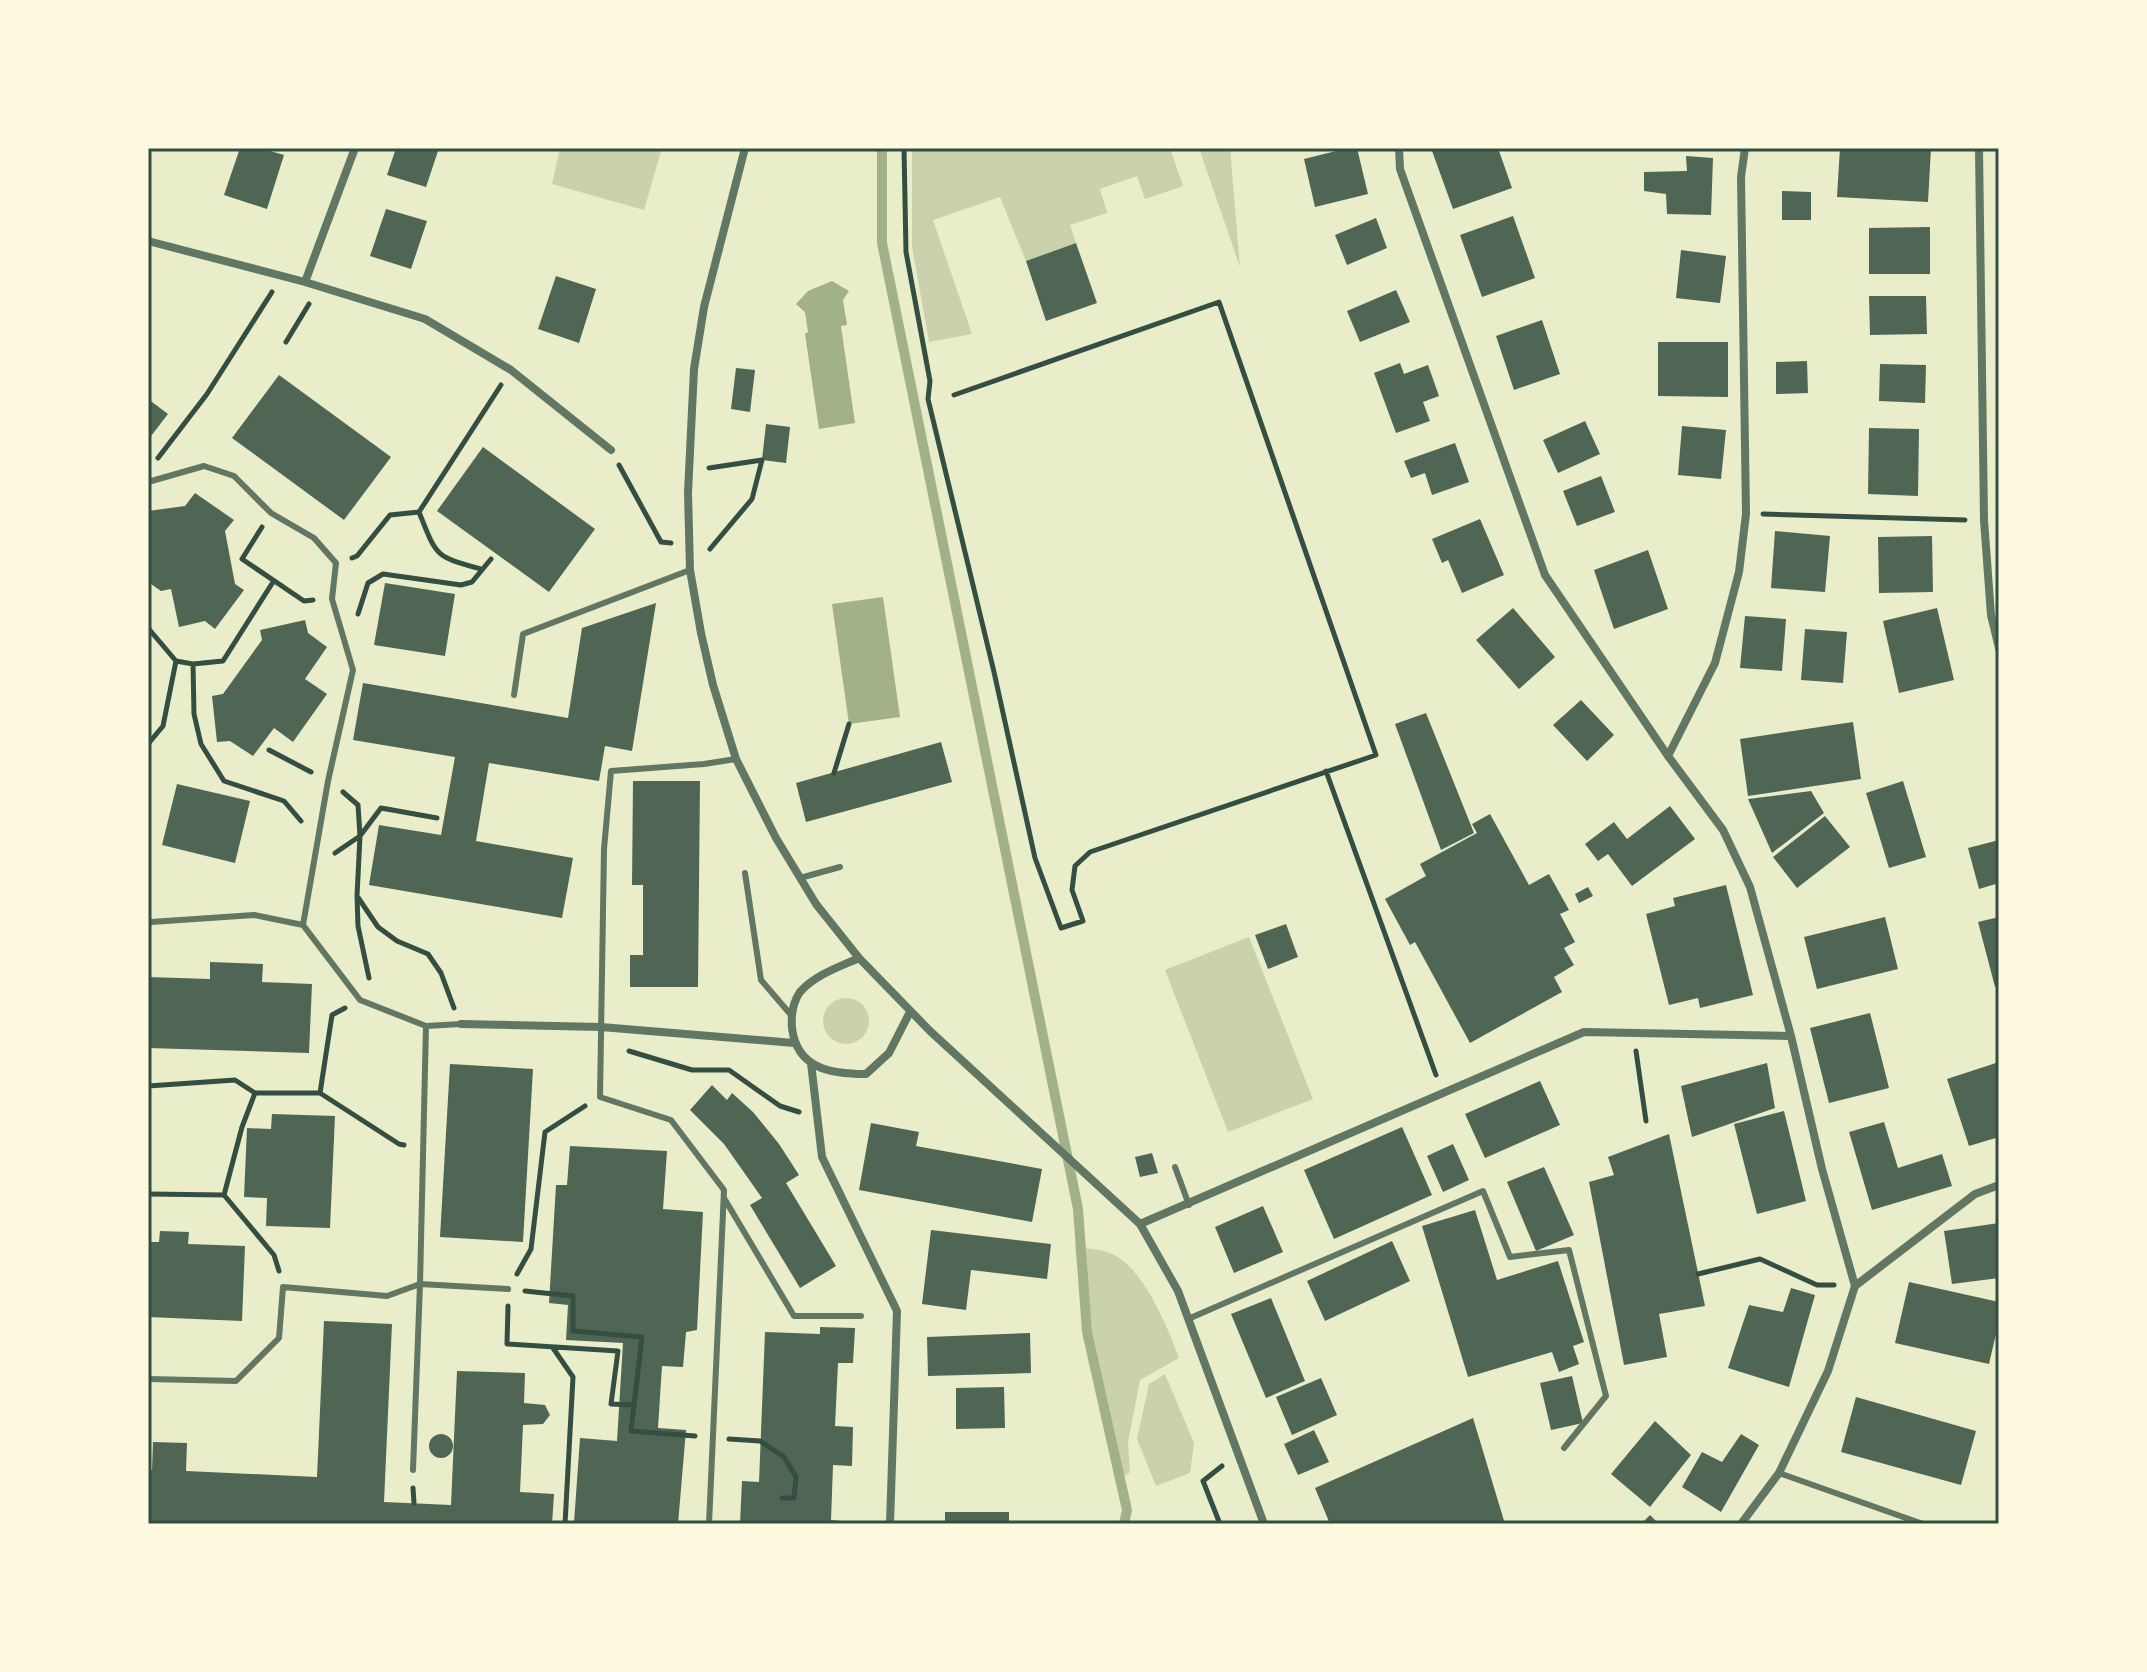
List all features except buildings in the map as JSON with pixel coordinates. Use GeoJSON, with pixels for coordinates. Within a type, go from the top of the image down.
{"type":"FeatureCollection","features":[{"type":"Feature","properties":{"kind":"street"},"geometry":{"type":"LineString","coordinates":[[305,282],[355,148]]}},
{"type":"Feature","properties":{"kind":"street"},"geometry":{"type":"LineString","coordinates":[[745,148],[704,307],[694,369],[689,472],[690,570],[713,685],[736,759],[776,838],[816,904],[859,958],[910,1012],[1140,1224],[1178,1291],[1264,1524]]}},
{"type":"Feature","properties":{"kind":"street"},"geometry":{"type":"LineString","coordinates":[[1399,148],[1400,169],[1545,575],[1668,756],[1723,830],[1750,887],[1855,1286],[1828,1371],[1779,1473],[1741,1524]]}},
{"type":"Feature","properties":{"kind":"street"},"geometry":{"type":"LineString","coordinates":[[1668,756],[1715,663],[1739,572],[1746,514],[1741,177],[1745,148]]}},
{"type":"Feature","properties":{"kind":"street"},"geometry":{"type":"LineString","coordinates":[[1979,148],[1984,520],[1991,615],[1999,648]]}},
{"type":"Feature","properties":{"kind":"street"},"geometry":{"type":"LineString","coordinates":[[148,241],[305,282],[425,319],[511,370],[611,450]]}},
{"type":"Feature","properties":{"kind":"street"},"geometry":{"type":"LineString","coordinates":[[859,958],[822,975],[799,994],[791,1015],[794,1043],[811,1063],[837,1074],[866,1074],[889,1053],[910,1012]]}},
{"type":"Feature","properties":{"kind":"street"},"geometry":{"type":"LineString","coordinates":[[461,1024],[601,1027],[794,1043]]}},
{"type":"Feature","properties":{"kind":"street"},"geometry":{"type":"LineString","coordinates":[[1140,1224],[1584,1032],[1791,1036]]}},
{"type":"Feature","properties":{"kind":"street"},"geometry":{"type":"LineString","coordinates":[[811,1063],[822,1157],[897,1311],[890,1524]]}},
{"type":"Feature","properties":{"kind":"street"},"geometry":{"type":"LineString","coordinates":[[1855,1286],[1975,1194],[1999,1185]]}},
{"type":"Feature","properties":{"kind":"lane"},"geometry":{"type":"LineString","coordinates":[[148,482],[204,466],[234,476],[271,513],[314,538],[336,563],[332,599],[353,670],[328,781],[303,925]]}},
{"type":"Feature","properties":{"kind":"lane"},"geometry":{"type":"LineString","coordinates":[[514,695],[523,634],[690,570]]}},
{"type":"Feature","properties":{"kind":"lane"},"geometry":{"type":"LineString","coordinates":[[709,1524],[724,1190],[671,1120],[600,1097],[604,849],[611,771],[736,759]]}},
{"type":"Feature","properties":{"kind":"lane"},"geometry":{"type":"LineString","coordinates":[[800,878],[840,867]]}},
{"type":"Feature","properties":{"kind":"lane"},"geometry":{"type":"LineString","coordinates":[[745,873],[761,980],[791,1015]]}},
{"type":"Feature","properties":{"kind":"lane"},"geometry":{"type":"LineString","coordinates":[[149,921],[254,915],[303,925],[360,1000],[426,1026],[461,1024]]}},
{"type":"Feature","properties":{"kind":"lane"},"geometry":{"type":"LineString","coordinates":[[413,1470],[426,1026]]}},
{"type":"Feature","properties":{"kind":"lane"},"geometry":{"type":"LineString","coordinates":[[1175,1167],[1189,1205]]}},
{"type":"Feature","properties":{"kind":"lane"},"geometry":{"type":"LineString","coordinates":[[1188,1319],[1483,1191],[1510,1257],[1569,1250],[1606,1396],[1564,1448]]}},
{"type":"Feature","properties":{"kind":"lane"},"geometry":{"type":"LineString","coordinates":[[724,1198],[794,1316],[861,1316]]}},
{"type":"Feature","properties":{"kind":"lane"},"geometry":{"type":"LineString","coordinates":[[148,1379],[236,1381],[279,1338],[283,1287],[387,1296],[420,1284],[508,1289]]}},
{"type":"Feature","properties":{"kind":"lane"},"geometry":{"type":"LineString","coordinates":[[1779,1473],[1923,1524]]}},
{"type":"Feature","properties":{"kind":"path"},"geometry":{"type":"LineString","coordinates":[[904,148],[906,252],[930,381],[928,399],[1035,858],[1061,928],[1083,921],[1072,890],[1075,866],[1090,852],[1376,755],[1219,302],[954,395]]}},
{"type":"Feature","properties":{"kind":"path"},"geometry":{"type":"LineString","coordinates":[[156,460],[207,394],[281,277]]}},
{"type":"Feature","properties":{"kind":"path"},"geometry":{"type":"LineString","coordinates":[[286,342],[298,323]]}},
{"type":"Feature","properties":{"kind":"path"},"geometry":{"type":"LineString","coordinates":[[419,512],[511,370]]}},
{"type":"Feature","properties":{"kind":"path"},"geometry":{"type":"LineString","coordinates":[[611,450],[661,542],[691,543]]}},
{"type":"Feature","properties":{"kind":"path"},"geometry":{"type":"LineString","coordinates":[[689,472],[762,460],[752,499],[728,531],[690,570]]}},
{"type":"Feature","properties":{"kind":"path"},"geometry":{"type":"LineString","coordinates":[[336,563],[357,556],[390,515],[419,512]]}},
{"type":"Feature","properties":{"kind":"path"},"geometry":{"type":"LineString","coordinates":[[419,512],[434,549],[448,560],[481,569]]}},
{"type":"Feature","properties":{"kind":"path"},"geometry":{"type":"LineString","coordinates":[[271,513],[242,559],[304,601],[332,599]]}},
{"type":"Feature","properties":{"kind":"path"},"geometry":{"type":"LineString","coordinates":[[1746,514],[1984,520]]}},
{"type":"Feature","properties":{"kind":"path"},"geometry":{"type":"LineString","coordinates":[[339,623],[358,615],[368,583],[383,574],[461,585],[472,582],[491,559]]}},
{"type":"Feature","properties":{"kind":"path"},"geometry":{"type":"LineString","coordinates":[[148,628],[176,661],[193,664],[223,661],[273,582]]}},
{"type":"Feature","properties":{"kind":"path"},"geometry":{"type":"LineString","coordinates":[[148,744],[163,726],[176,661]]}},
{"type":"Feature","properties":{"kind":"path"},"geometry":{"type":"LineString","coordinates":[[193,664],[194,714],[201,744],[224,781],[284,801],[318,839]]}},
{"type":"Feature","properties":{"kind":"path"},"geometry":{"type":"LineString","coordinates":[[834,773],[849,724]]}},
{"type":"Feature","properties":{"kind":"path"},"geometry":{"type":"LineString","coordinates":[[269,750],[328,781],[358,805],[358,926],[371,983],[360,1000],[332,1015],[320,1093]]}},
{"type":"Feature","properties":{"kind":"path"},"geometry":{"type":"LineString","coordinates":[[1326,771],[1443,1093]]}},
{"type":"Feature","properties":{"kind":"path"},"geometry":{"type":"LineString","coordinates":[[314,866],[360,836],[381,808],[437,818]]}},
{"type":"Feature","properties":{"kind":"path"},"geometry":{"type":"LineString","coordinates":[[357,896],[378,927],[397,941],[428,954],[441,973],[461,1024]]}},
{"type":"Feature","properties":{"kind":"path"},"geometry":{"type":"LineString","coordinates":[[601,1027],[630,1053],[692,1070],[729,1070],[780,1106],[818,1119]]}},
{"type":"Feature","properties":{"kind":"path"},"geometry":{"type":"LineString","coordinates":[[1634,1034],[1646,1121]]}},
{"type":"Feature","properties":{"kind":"path"},"geometry":{"type":"LineString","coordinates":[[148,1086],[235,1080],[255,1093],[320,1093],[399,1144],[423,1146]]}},
{"type":"Feature","properties":{"kind":"path"},"geometry":{"type":"LineString","coordinates":[[224,1195],[242,1127],[255,1093]]}},
{"type":"Feature","properties":{"kind":"path"},"geometry":{"type":"LineString","coordinates":[[600,1097],[545,1132],[531,1249],[508,1289],[507,1344],[618,1351],[611,1404],[634,1405]]}},
{"type":"Feature","properties":{"kind":"path"},"geometry":{"type":"LineString","coordinates":[[148,1194],[224,1195],[274,1255],[283,1287]]}},
{"type":"Feature","properties":{"kind":"path"},"geometry":{"type":"LineString","coordinates":[[1698,1274],[1760,1259],[1817,1285],[1855,1286]]}},
{"type":"Feature","properties":{"kind":"path"},"geometry":{"type":"LineString","coordinates":[[550,1295],[573,1296],[573,1331],[642,1337],[631,1431]]}},
{"type":"Feature","properties":{"kind":"path"},"geometry":{"type":"LineString","coordinates":[[552,1347],[573,1377],[565,1524]]}},
{"type":"Feature","properties":{"kind":"path"},"geometry":{"type":"LineString","coordinates":[[760,1441],[784,1457],[796,1477],[794,1498],[782,1498]]}},
{"type":"Feature","properties":{"kind":"path"},"geometry":{"type":"LineString","coordinates":[[1220,1524],[1203,1481],[1237,1455]]}},
{"type":"Feature","properties":{"kind":"shaded area"},"geometry":{"type":"Polygon","coordinates":[[[560,148],[662,148],[644,210],[552,184],[560,148]]]}},
{"type":"Feature","properties":{"kind":"shaded area"},"geometry":{"type":"Polygon","coordinates":[[[912,148],[1170,148],[1183,186],[1145,199],[1137,176],[1100,189],[1107,213],[1070,225],[1076,243],[1026,261],[1000,197],[933,220],[972,334],[929,342],[912,247],[912,148]]]}},
{"type":"Feature","properties":{"kind":"shaded area"},"geometry":{"type":"Polygon","coordinates":[[[1199,148],[1230,148],[1240,267],[1199,148]]]}},
{"type":"Feature","properties":{"kind":"shaded area"},"geometry":{"type":"Polygon","coordinates":[[[832,281],[849,291],[843,300],[847,325],[841,326],[855,423],[819,429],[805,334],[808,332],[805,312],[796,304],[808,291],[832,281]]]}},
{"type":"Feature","properties":{"kind":"shaded area"},"geometry":{"type":"Polygon","coordinates":[[[883,597],[900,717],[849,724],[832,604],[883,597]]]}},
{"type":"Feature","properties":{"kind":"shaded area"},"geometry":{"type":"Polygon","coordinates":[[[1249,937],[1313,1099],[1228,1132],[1165,970],[1249,937]]]}},
{"type":"Feature","properties":{"kind":"shaded area"},"geometry":{"type":"Polygon","coordinates":[[[846,998],[863,1004],[869,1021],[863,1038],[846,1044],[829,1038],[823,1021],[829,1004],[846,998]]]}},
{"type":"Feature","properties":{"kind":"shaded area"},"geometry":{"type":"Polygon","coordinates":[[[1075,1247],[1108,1252],[1134,1272],[1153,1300],[1179,1358],[1140,1380],[1128,1442],[1130,1472],[1116,1483],[1092,1370],[1075,1247]]]}},
{"type":"Feature","properties":{"kind":"shaded area"},"geometry":{"type":"Polygon","coordinates":[[[1165,1374],[1194,1443],[1190,1473],[1156,1486],[1137,1439],[1149,1384],[1165,1374]]]}},
{"type":"Feature","properties":{"kind":"waterway"},"geometry":{"type":"LineString","coordinates":[[882,148],[882,243],[1078,1209],[1087,1332],[1127,1510],[1124,1524]]}}]}
